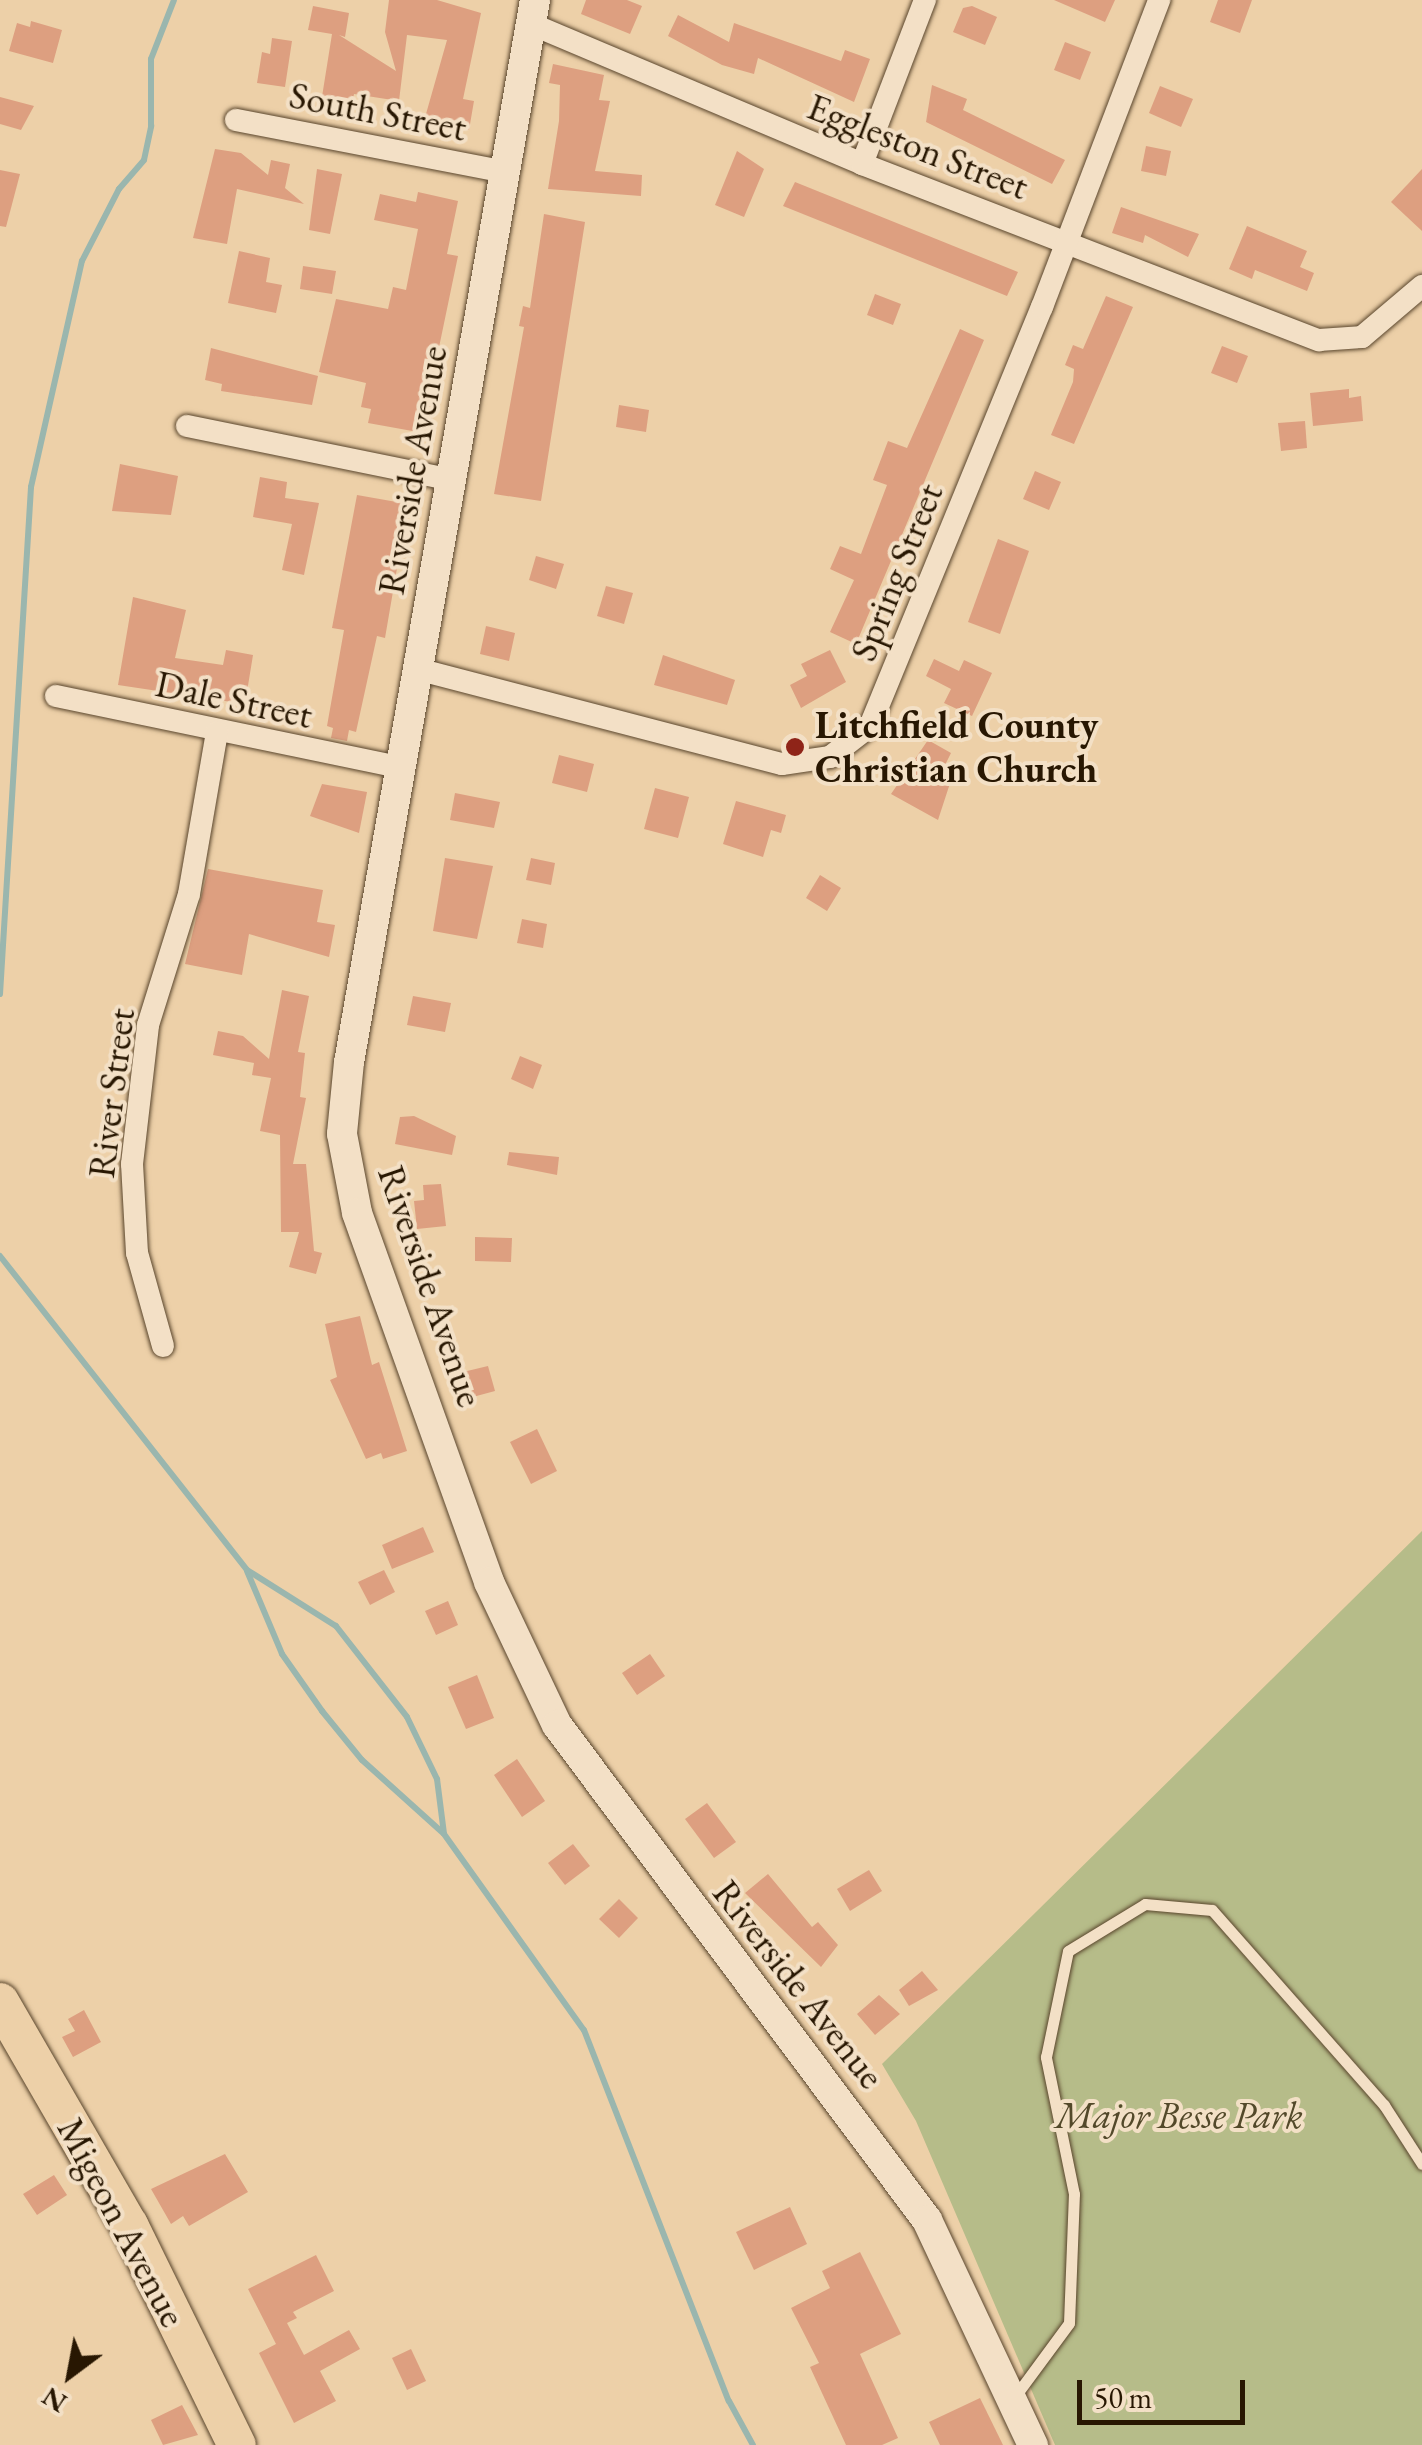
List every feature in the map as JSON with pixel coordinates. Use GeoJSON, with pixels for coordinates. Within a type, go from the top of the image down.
{"type":"FeatureCollection","features":[{"type":"Feature","properties":{"kind":"main road","name":"Migeon Avenue"},"geometry":{"type":"LineString","coordinates":[[0,2002],[129,2225],[237,2445]]}},
{"type":"Feature","properties":{"kind":"street"},"geometry":{"type":"LineString","coordinates":[[862,164],[925,0]]}},
{"type":"Feature","properties":{"kind":"street","name":"Spring Street"},"geometry":{"type":"LineString","coordinates":[[417,668],[782,764],[830,757],[870,726],[1068,241],[1158,0]]}},
{"type":"Feature","properties":{"kind":"street","name":"Eggleston Street"},"geometry":{"type":"LineString","coordinates":[[533,12],[862,164],[1319,340],[1362,338],[1422,286]]}},
{"type":"Feature","properties":{"kind":"street","name":"Riverside Avenue"},"geometry":{"type":"LineString","coordinates":[[533,12],[398,768],[342,1134],[357,1214],[490,1582],[557,1725],[927,2220],[1033,2445]]}},
{"type":"Feature","properties":{"kind":"street","name":"South Street"},"geometry":{"type":"LineString","coordinates":[[236,120],[506,172]]}},
{"type":"Feature","properties":{"kind":"street"},"geometry":{"type":"LineString","coordinates":[[187,426],[452,480]]}},
{"type":"Feature","properties":{"kind":"street","name":"Dale Street"},"geometry":{"type":"LineString","coordinates":[[56,696],[398,768]]}},
{"type":"Feature","properties":{"kind":"street","name":"River Street"},"geometry":{"type":"LineString","coordinates":[[162,1346],[137,1253],[132,1164],[148,1025],[189,894],[217,732]]}},
{"type":"Feature","properties":{"kind":"lane"},"geometry":{"type":"LineString","coordinates":[[1012,2400],[1069,2323],[1074,2194],[1046,2057],[1068,1951],[1146,1904],[1212,1910],[1384,2105],[1422,2164]]}},
{"type":"Feature","properties":{"kind":"green space","name":"Major Besse Park"},"geometry":{"type":"Polygon","coordinates":[[[1422,1531],[1422,2445],[1055,2445],[916,2121],[882,2064],[1422,1531]]]}},
{"type":"Feature","properties":{"kind":"building"},"geometry":{"type":"Polygon","coordinates":[[[389,0],[437,0],[481,13],[463,99],[474,101],[469,130],[424,121],[447,40],[407,35],[399,101],[354,94],[351,108],[321,103],[332,34],[308,30],[313,6],[349,13],[345,37],[339,35],[396,71],[385,32],[389,0]]]}},
{"type":"Feature","properties":{"kind":"building"},"geometry":{"type":"Polygon","coordinates":[[[586,0],[627,0],[642,6],[630,34],[581,14],[586,0]]]}},
{"type":"Feature","properties":{"kind":"building"},"geometry":{"type":"Polygon","coordinates":[[[1054,0],[1115,0],[1105,22],[1054,0]]]}},
{"type":"Feature","properties":{"kind":"building"},"geometry":{"type":"Polygon","coordinates":[[[1218,0],[1252,0],[1240,33],[1210,22],[1218,0]]]}},
{"type":"Feature","properties":{"kind":"building"},"geometry":{"type":"Polygon","coordinates":[[[972,6],[997,17],[985,45],[953,32],[963,8],[972,6]]]}},
{"type":"Feature","properties":{"kind":"building"},"geometry":{"type":"Polygon","coordinates":[[[678,15],[729,42],[734,23],[841,61],[845,50],[870,59],[854,102],[758,58],[754,74],[722,65],[668,36],[678,15]]]}},
{"type":"Feature","properties":{"kind":"building"},"geometry":{"type":"Polygon","coordinates":[[[31,21],[62,30],[53,63],[9,51],[17,23],[30,27],[31,21]]]}},
{"type":"Feature","properties":{"kind":"building"},"geometry":{"type":"Polygon","coordinates":[[[272,38],[292,41],[285,87],[257,83],[262,52],[270,54],[272,38]]]}},
{"type":"Feature","properties":{"kind":"building"},"geometry":{"type":"Polygon","coordinates":[[[1065,42],[1091,52],[1080,80],[1054,70],[1065,42]]]}},
{"type":"Feature","properties":{"kind":"building"},"geometry":{"type":"Polygon","coordinates":[[[553,64],[604,75],[599,100],[610,101],[595,171],[642,175],[641,196],[548,189],[559,121],[560,85],[549,83],[553,64]]]}},
{"type":"Feature","properties":{"kind":"building"},"geometry":{"type":"Polygon","coordinates":[[[932,85],[967,99],[963,110],[1065,160],[1052,184],[926,122],[932,85]]]}},
{"type":"Feature","properties":{"kind":"building"},"geometry":{"type":"Polygon","coordinates":[[[1160,86],[1193,99],[1181,127],[1149,113],[1160,86]]]}},
{"type":"Feature","properties":{"kind":"building"},"geometry":{"type":"Polygon","coordinates":[[[0,97],[34,106],[21,130],[0,124],[0,97]]]}},
{"type":"Feature","properties":{"kind":"building"},"geometry":{"type":"Polygon","coordinates":[[[1146,146],[1171,151],[1166,176],[1141,171],[1146,146]]]}},
{"type":"Feature","properties":{"kind":"building"},"geometry":{"type":"Polygon","coordinates":[[[215,149],[241,153],[268,175],[271,160],[290,164],[285,188],[304,204],[237,189],[227,244],[193,238],[215,149]]]}},
{"type":"Feature","properties":{"kind":"building"},"geometry":{"type":"Polygon","coordinates":[[[737,151],[764,169],[744,217],[715,205],[737,151]]]}},
{"type":"Feature","properties":{"kind":"building"},"geometry":{"type":"Polygon","coordinates":[[[317,169],[342,174],[330,234],[309,230],[317,169]]]}},
{"type":"Feature","properties":{"kind":"building"},"geometry":{"type":"Polygon","coordinates":[[[1422,169],[1422,231],[1391,202],[1422,169]]]}},
{"type":"Feature","properties":{"kind":"building"},"geometry":{"type":"Polygon","coordinates":[[[0,170],[20,174],[6,227],[0,226],[0,170]]]}},
{"type":"Feature","properties":{"kind":"building"},"geometry":{"type":"Polygon","coordinates":[[[795,182],[1018,272],[1007,296],[783,206],[795,182]]]}},
{"type":"Feature","properties":{"kind":"building"},"geometry":{"type":"Polygon","coordinates":[[[418,192],[458,201],[447,254],[458,256],[427,405],[434,406],[429,434],[368,423],[371,409],[361,407],[366,383],[319,372],[336,299],[388,309],[393,287],[406,290],[418,229],[374,220],[380,194],[416,202],[418,192]]]}},
{"type":"Feature","properties":{"kind":"building"},"geometry":{"type":"Polygon","coordinates":[[[1121,207],[1199,234],[1188,257],[1145,235],[1143,243],[1112,233],[1121,207]]]}},
{"type":"Feature","properties":{"kind":"building"},"geometry":{"type":"Polygon","coordinates":[[[544,214],[585,222],[541,501],[494,494],[524,327],[519,326],[523,306],[530,308],[544,214]]]}},
{"type":"Feature","properties":{"kind":"building"},"geometry":{"type":"Polygon","coordinates":[[[1247,226],[1307,251],[1300,267],[1314,273],[1307,291],[1255,270],[1252,279],[1229,269],[1247,226]]]}},
{"type":"Feature","properties":{"kind":"building"},"geometry":{"type":"Polygon","coordinates":[[[239,251],[270,258],[266,282],[282,285],[276,313],[228,303],[239,251]]]}},
{"type":"Feature","properties":{"kind":"building"},"geometry":{"type":"Polygon","coordinates":[[[303,266],[336,271],[332,294],[300,289],[303,266]]]}},
{"type":"Feature","properties":{"kind":"building"},"geometry":{"type":"Polygon","coordinates":[[[875,294],[901,304],[893,325],[867,315],[875,294]]]}},
{"type":"Feature","properties":{"kind":"building"},"geometry":{"type":"Polygon","coordinates":[[[1106,296],[1133,307],[1074,444],[1051,435],[1073,382],[1074,369],[1065,365],[1073,345],[1083,349],[1106,296]]]}},
{"type":"Feature","properties":{"kind":"building"},"geometry":{"type":"Polygon","coordinates":[[[960,329],[984,340],[856,644],[830,632],[854,580],[830,569],[840,546],[861,554],[887,485],[873,480],[888,441],[907,448],[960,329]]]}},
{"type":"Feature","properties":{"kind":"building"},"geometry":{"type":"Polygon","coordinates":[[[1222,346],[1248,356],[1237,383],[1211,373],[1222,346]]]}},
{"type":"Feature","properties":{"kind":"building"},"geometry":{"type":"Polygon","coordinates":[[[211,348],[318,376],[312,405],[221,391],[222,384],[205,380],[211,348]]]}},
{"type":"Feature","properties":{"kind":"building"},"geometry":{"type":"Polygon","coordinates":[[[1349,389],[1349,398],[1361,396],[1363,421],[1313,426],[1310,393],[1349,389]]]}},
{"type":"Feature","properties":{"kind":"building"},"geometry":{"type":"Polygon","coordinates":[[[619,405],[649,410],[646,432],[616,427],[619,405]]]}},
{"type":"Feature","properties":{"kind":"building"},"geometry":{"type":"Polygon","coordinates":[[[1305,421],[1307,448],[1281,451],[1278,423],[1305,421]]]}},
{"type":"Feature","properties":{"kind":"building"},"geometry":{"type":"Polygon","coordinates":[[[120,464],[178,476],[171,515],[112,511],[120,464]]]}},
{"type":"Feature","properties":{"kind":"building"},"geometry":{"type":"Polygon","coordinates":[[[1035,471],[1061,482],[1049,510],[1023,499],[1035,471]]]}},
{"type":"Feature","properties":{"kind":"building"},"geometry":{"type":"Polygon","coordinates":[[[260,477],[287,482],[285,498],[319,503],[304,575],[282,570],[292,524],[253,517],[260,477]]]}},
{"type":"Feature","properties":{"kind":"building"},"geometry":{"type":"Polygon","coordinates":[[[357,495],[408,504],[385,638],[377,636],[356,732],[349,730],[347,741],[331,738],[333,728],[327,726],[344,630],[332,628],[357,495]]]}},
{"type":"Feature","properties":{"kind":"building"},"geometry":{"type":"Polygon","coordinates":[[[998,539],[1029,551],[1000,634],[968,622],[998,539]]]}},
{"type":"Feature","properties":{"kind":"building"},"geometry":{"type":"Polygon","coordinates":[[[536,556],[564,564],[556,589],[529,580],[536,556]]]}},
{"type":"Feature","properties":{"kind":"building"},"geometry":{"type":"Polygon","coordinates":[[[606,586],[633,593],[624,624],[597,616],[606,586]]]}},
{"type":"Feature","properties":{"kind":"building"},"geometry":{"type":"Polygon","coordinates":[[[133,597],[186,610],[175,658],[223,665],[226,650],[253,655],[245,704],[118,685],[133,597]]]}},
{"type":"Feature","properties":{"kind":"building"},"geometry":{"type":"Polygon","coordinates":[[[486,626],[515,633],[509,661],[480,654],[486,626]]]}},
{"type":"Feature","properties":{"kind":"building"},"geometry":{"type":"Polygon","coordinates":[[[830,650],[846,682],[801,708],[790,685],[807,676],[801,664],[830,650]]]}},
{"type":"Feature","properties":{"kind":"building"},"geometry":{"type":"Polygon","coordinates":[[[663,655],[735,680],[727,705],[654,685],[663,655]]]}},
{"type":"Feature","properties":{"kind":"building"},"geometry":{"type":"Polygon","coordinates":[[[934,659],[959,671],[964,660],[992,673],[972,716],[944,703],[951,689],[926,676],[934,659]]]}},
{"type":"Feature","properties":{"kind":"building"},"geometry":{"type":"Polygon","coordinates":[[[928,740],[951,753],[946,763],[955,768],[938,820],[891,794],[928,740]]]}},
{"type":"Feature","properties":{"kind":"building"},"geometry":{"type":"Polygon","coordinates":[[[559,755],[594,764],[587,792],[552,783],[559,755]]]}},
{"type":"Feature","properties":{"kind":"building"},"geometry":{"type":"Polygon","coordinates":[[[322,784],[367,792],[359,833],[310,816],[322,784]]]}},
{"type":"Feature","properties":{"kind":"building"},"geometry":{"type":"Polygon","coordinates":[[[655,788],[689,797],[678,838],[644,829],[655,788]]]}},
{"type":"Feature","properties":{"kind":"building"},"geometry":{"type":"Polygon","coordinates":[[[455,793],[500,802],[494,828],[450,820],[455,793]]]}},
{"type":"Feature","properties":{"kind":"building"},"geometry":{"type":"Polygon","coordinates":[[[736,801],[786,815],[781,833],[771,830],[763,857],[723,844],[736,801]]]}},
{"type":"Feature","properties":{"kind":"building"},"geometry":{"type":"Polygon","coordinates":[[[445,858],[493,866],[477,939],[433,931],[445,858]]]}},
{"type":"Feature","properties":{"kind":"building"},"geometry":{"type":"Polygon","coordinates":[[[531,858],[555,863],[551,885],[526,880],[531,858]]]}},
{"type":"Feature","properties":{"kind":"building"},"geometry":{"type":"Polygon","coordinates":[[[208,869],[323,890],[317,922],[335,925],[329,957],[249,934],[242,975],[185,964],[208,869]]]}},
{"type":"Feature","properties":{"kind":"building"},"geometry":{"type":"Polygon","coordinates":[[[820,875],[841,888],[827,911],[806,898],[820,875]]]}},
{"type":"Feature","properties":{"kind":"building"},"geometry":{"type":"Polygon","coordinates":[[[522,919],[547,924],[543,948],[517,943],[522,919]]]}},
{"type":"Feature","properties":{"kind":"building"},"geometry":{"type":"Polygon","coordinates":[[[282,990],[309,996],[298,1052],[305,1053],[300,1097],[306,1098],[293,1164],[306,1164],[314,1251],[322,1253],[316,1274],[289,1267],[299,1232],[281,1232],[280,1135],[260,1131],[271,1078],[252,1075],[254,1063],[213,1055],[218,1031],[243,1036],[269,1059],[282,990]]]}},
{"type":"Feature","properties":{"kind":"building"},"geometry":{"type":"Polygon","coordinates":[[[413,996],[451,1003],[445,1032],[407,1025],[413,996]]]}},
{"type":"Feature","properties":{"kind":"building"},"geometry":{"type":"Polygon","coordinates":[[[520,1056],[542,1065],[533,1089],[511,1079],[520,1056]]]}},
{"type":"Feature","properties":{"kind":"building"},"geometry":{"type":"Polygon","coordinates":[[[414,1116],[456,1136],[452,1155],[395,1144],[400,1117],[414,1116]]]}},
{"type":"Feature","properties":{"kind":"building"},"geometry":{"type":"Polygon","coordinates":[[[509,1152],[559,1157],[557,1175],[507,1165],[509,1152]]]}},
{"type":"Feature","properties":{"kind":"building"},"geometry":{"type":"Polygon","coordinates":[[[441,1184],[446,1226],[417,1229],[414,1201],[424,1200],[423,1185],[441,1184]]]}},
{"type":"Feature","properties":{"kind":"building"},"geometry":{"type":"Polygon","coordinates":[[[475,1237],[512,1238],[511,1262],[475,1261],[475,1237]]]}},
{"type":"Feature","properties":{"kind":"building"},"geometry":{"type":"Polygon","coordinates":[[[360,1316],[372,1365],[379,1362],[407,1451],[383,1459],[381,1453],[366,1459],[330,1380],[337,1377],[325,1324],[360,1316]]]}},
{"type":"Feature","properties":{"kind":"building"},"geometry":{"type":"Polygon","coordinates":[[[488,1366],[495,1391],[469,1398],[463,1372],[488,1366]]]}},
{"type":"Feature","properties":{"kind":"building"},"geometry":{"type":"Polygon","coordinates":[[[537,1429],[557,1471],[531,1484],[510,1442],[537,1429]]]}},
{"type":"Feature","properties":{"kind":"building"},"geometry":{"type":"Polygon","coordinates":[[[423,1527],[434,1552],[392,1569],[382,1545],[423,1527]]]}},
{"type":"Feature","properties":{"kind":"building"},"geometry":{"type":"Polygon","coordinates":[[[384,1570],[395,1592],[370,1605],[358,1582],[384,1570]]]}},
{"type":"Feature","properties":{"kind":"building"},"geometry":{"type":"Polygon","coordinates":[[[448,1601],[458,1625],[436,1635],[425,1611],[448,1601]]]}},
{"type":"Feature","properties":{"kind":"building"},"geometry":{"type":"Polygon","coordinates":[[[650,1654],[665,1676],[637,1695],[622,1673],[650,1654]]]}},
{"type":"Feature","properties":{"kind":"building"},"geometry":{"type":"Polygon","coordinates":[[[477,1675],[494,1718],[466,1729],[448,1687],[477,1675]]]}},
{"type":"Feature","properties":{"kind":"building"},"geometry":{"type":"Polygon","coordinates":[[[517,1759],[545,1801],[522,1817],[494,1775],[517,1759]]]}},
{"type":"Feature","properties":{"kind":"building"},"geometry":{"type":"Polygon","coordinates":[[[707,1803],[736,1842],[714,1858],[685,1819],[707,1803]]]}},
{"type":"Feature","properties":{"kind":"building"},"geometry":{"type":"Polygon","coordinates":[[[573,1844],[590,1866],[565,1885],[548,1863],[573,1844]]]}},
{"type":"Feature","properties":{"kind":"building"},"geometry":{"type":"Polygon","coordinates":[[[869,1870],[882,1891],[850,1911],[837,1889],[869,1870]]]}},
{"type":"Feature","properties":{"kind":"building"},"geometry":{"type":"Polygon","coordinates":[[[768,1874],[812,1927],[818,1922],[838,1945],[821,1967],[745,1893],[768,1874]]]}},
{"type":"Feature","properties":{"kind":"building"},"geometry":{"type":"Polygon","coordinates":[[[619,1899],[638,1918],[619,1938],[599,1919],[619,1899]]]}},
{"type":"Feature","properties":{"kind":"building"},"geometry":{"type":"Polygon","coordinates":[[[922,1971],[938,1990],[909,2006],[899,1990],[922,1971]]]}},
{"type":"Feature","properties":{"kind":"building"},"geometry":{"type":"Polygon","coordinates":[[[879,1995],[900,2014],[875,2035],[857,2014],[879,1995]]]}},
{"type":"Feature","properties":{"kind":"building"},"geometry":{"type":"Polygon","coordinates":[[[84,2010],[101,2042],[73,2057],[62,2037],[75,2031],[68,2019],[84,2010]]]}},
{"type":"Feature","properties":{"kind":"building"},"geometry":{"type":"Polygon","coordinates":[[[225,2154],[248,2192],[189,2226],[183,2216],[171,2224],[151,2189],[225,2154]]]}},
{"type":"Feature","properties":{"kind":"building"},"geometry":{"type":"Polygon","coordinates":[[[54,2175],[67,2195],[37,2215],[23,2194],[54,2175]]]}},
{"type":"Feature","properties":{"kind":"building"},"geometry":{"type":"Polygon","coordinates":[[[790,2207],[807,2244],[754,2270],[736,2232],[790,2207]]]}},
{"type":"Feature","properties":{"kind":"building"},"geometry":{"type":"Polygon","coordinates":[[[860,2252],[901,2334],[860,2354],[898,2438],[882,2445],[846,2445],[810,2367],[819,2363],[791,2308],[830,2288],[822,2271],[860,2252]]]}},
{"type":"Feature","properties":{"kind":"building"},"geometry":{"type":"Polygon","coordinates":[[[316,2255],[334,2291],[293,2312],[297,2318],[287,2323],[304,2355],[349,2330],[360,2349],[320,2371],[336,2401],[294,2423],[259,2353],[276,2344],[248,2289],[316,2255]]]}},
{"type":"Feature","properties":{"kind":"building"},"geometry":{"type":"Polygon","coordinates":[[[411,2349],[426,2381],[407,2390],[392,2358],[411,2349]]]}},
{"type":"Feature","properties":{"kind":"building"},"geometry":{"type":"Polygon","coordinates":[[[980,2398],[1003,2445],[940,2445],[929,2422],[980,2398]]]}},
{"type":"Feature","properties":{"kind":"building"},"geometry":{"type":"Polygon","coordinates":[[[182,2405],[198,2435],[163,2445],[151,2420],[182,2405]]]}},
{"type":"Feature","properties":{"kind":"waterway"},"geometry":{"type":"LineString","coordinates":[[0,994],[31,487],[82,261],[119,189],[144,160],[151,126],[151,59],[174,0]]}},
{"type":"Feature","properties":{"kind":"waterway"},"geometry":{"type":"LineString","coordinates":[[0,1256],[247,1570],[336,1626],[407,1717],[437,1779],[444,1834],[584,2030],[729,2401],[753,2445]]}},
{"type":"Feature","properties":{"kind":"waterway"},"geometry":{"type":"LineString","coordinates":[[247,1571],[282,1654],[322,1711],[362,1760],[443,1833]]}},
{"type":"Feature","properties":{"kind":"place","name":"Litchfield County Christian Church"},"geometry":{"type":"Point","coordinates":[795,747]}}]}
